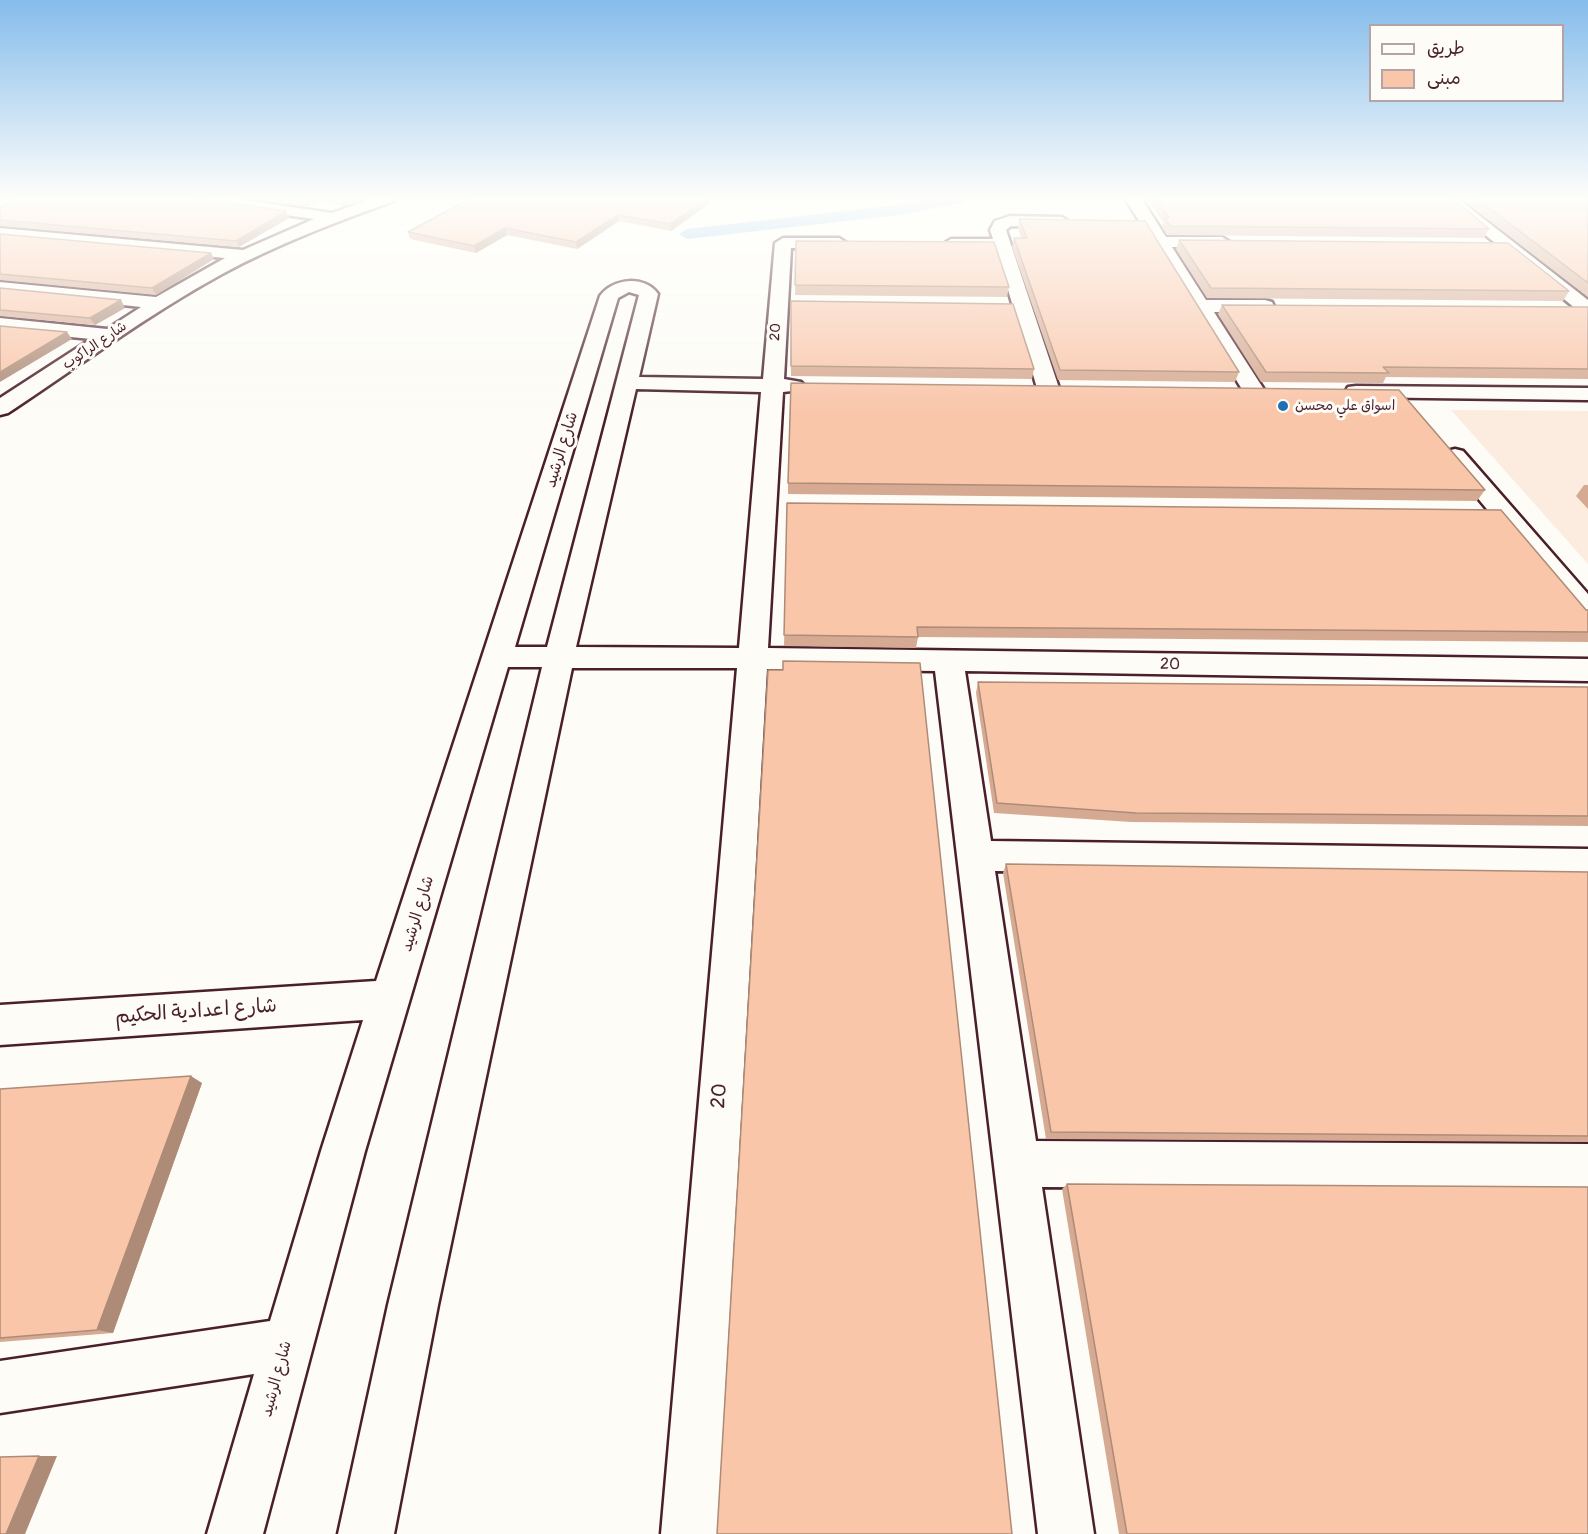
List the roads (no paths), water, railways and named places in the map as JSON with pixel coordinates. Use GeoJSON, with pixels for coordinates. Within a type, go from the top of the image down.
{"type":"FeatureCollection","features":[{"type":"Feature","properties":{"kind":"street","name":"شارع الراكوب"},"geometry":{"type":"LineString","coordinates":[[0,408],[160,303],[219,270]]}},
{"type":"Feature","properties":{"kind":"street","name":"20"},"geometry":{"type":"LineString","coordinates":[[689,1534],[752,658],[776,503],[772,386],[790,302],[786,270]]}},
{"type":"Feature","properties":{"kind":"street"},"geometry":{"type":"LineString","coordinates":[[1009,270],[1048,388]]}},
{"type":"Feature","properties":{"kind":"street"},"geometry":{"type":"LineString","coordinates":[[1178,270],[1254,391]]}},
{"type":"Feature","properties":{"kind":"street"},"geometry":{"type":"LineString","coordinates":[[1538,270],[1588,309],[1553,309]]}},
{"type":"Feature","properties":{"kind":"street"},"geometry":{"type":"LineString","coordinates":[[0,287],[160,303]]}},
{"type":"Feature","properties":{"kind":"street","name":"شارع الرشيد"},"geometry":{"type":"LineString","coordinates":[[235,1534],[343,1151],[609,296],[618,289],[629,287],[645,289],[649,294],[627,383]]}},
{"type":"Feature","properties":{"kind":"street"},"geometry":{"type":"LineString","coordinates":[[997,304],[1020,304]]}},
{"type":"Feature","properties":{"kind":"street"},"geometry":{"type":"LineString","coordinates":[[1200,306],[1283,306]]}},
{"type":"Feature","properties":{"kind":"street"},"geometry":{"type":"LineString","coordinates":[[0,324],[111,335]]}},
{"type":"Feature","properties":{"kind":"street"},"geometry":{"type":"LineString","coordinates":[[366,1534],[413,1305],[559,657],[627,383],[808,386]]}},
{"type":"Feature","properties":{"kind":"street"},"geometry":{"type":"LineString","coordinates":[[0,386],[30,389]]}},
{"type":"Feature","properties":{"kind":"street"},"geometry":{"type":"LineString","coordinates":[[1024,388],[1071,389]]}},
{"type":"Feature","properties":{"kind":"street"},"geometry":{"type":"LineString","coordinates":[[1231,390],[1276,391]]}},
{"type":"Feature","properties":{"kind":"street"},"geometry":{"type":"LineString","coordinates":[[1333,391],[1588,394]]}},
{"type":"Feature","properties":{"kind":"street"},"geometry":{"type":"LineString","coordinates":[[1400,392],[1420,415]]}},
{"type":"Feature","properties":{"kind":"street"},"geometry":{"type":"LineString","coordinates":[[1442,441],[1588,612]]}},
{"type":"Feature","properties":{"kind":"street"},"geometry":{"type":"LineString","coordinates":[[1472,511],[1502,512]]}},
{"type":"Feature","properties":{"kind":"street"},"geometry":{"type":"LineString","coordinates":[[498,657],[752,658]]}},
{"type":"Feature","properties":{"kind":"street","name":"20"},"geometry":{"type":"LineString","coordinates":[[752,658],[1588,670]]}},
{"type":"Feature","properties":{"kind":"street"},"geometry":{"type":"LineString","coordinates":[[950,662],[1066,1534]]}},
{"type":"Feature","properties":{"kind":"street"},"geometry":{"type":"LineString","coordinates":[[975,856],[1588,864]]}},
{"type":"Feature","properties":{"kind":"street","name":"شارع اعدادية الحكيم"},"geometry":{"type":"LineString","coordinates":[[0,1025],[392,999]]}},
{"type":"Feature","properties":{"kind":"street"},"geometry":{"type":"LineString","coordinates":[[1016,1164],[1588,1167]]}},
{"type":"Feature","properties":{"kind":"street"},"geometry":{"type":"LineString","coordinates":[[0,1387],[287,1344]]}},
{"type":"Feature","properties":{"kind":"place","name":"اسواق علي محسن"},"geometry":{"type":"Point","coordinates":[1283,406]}}]}
